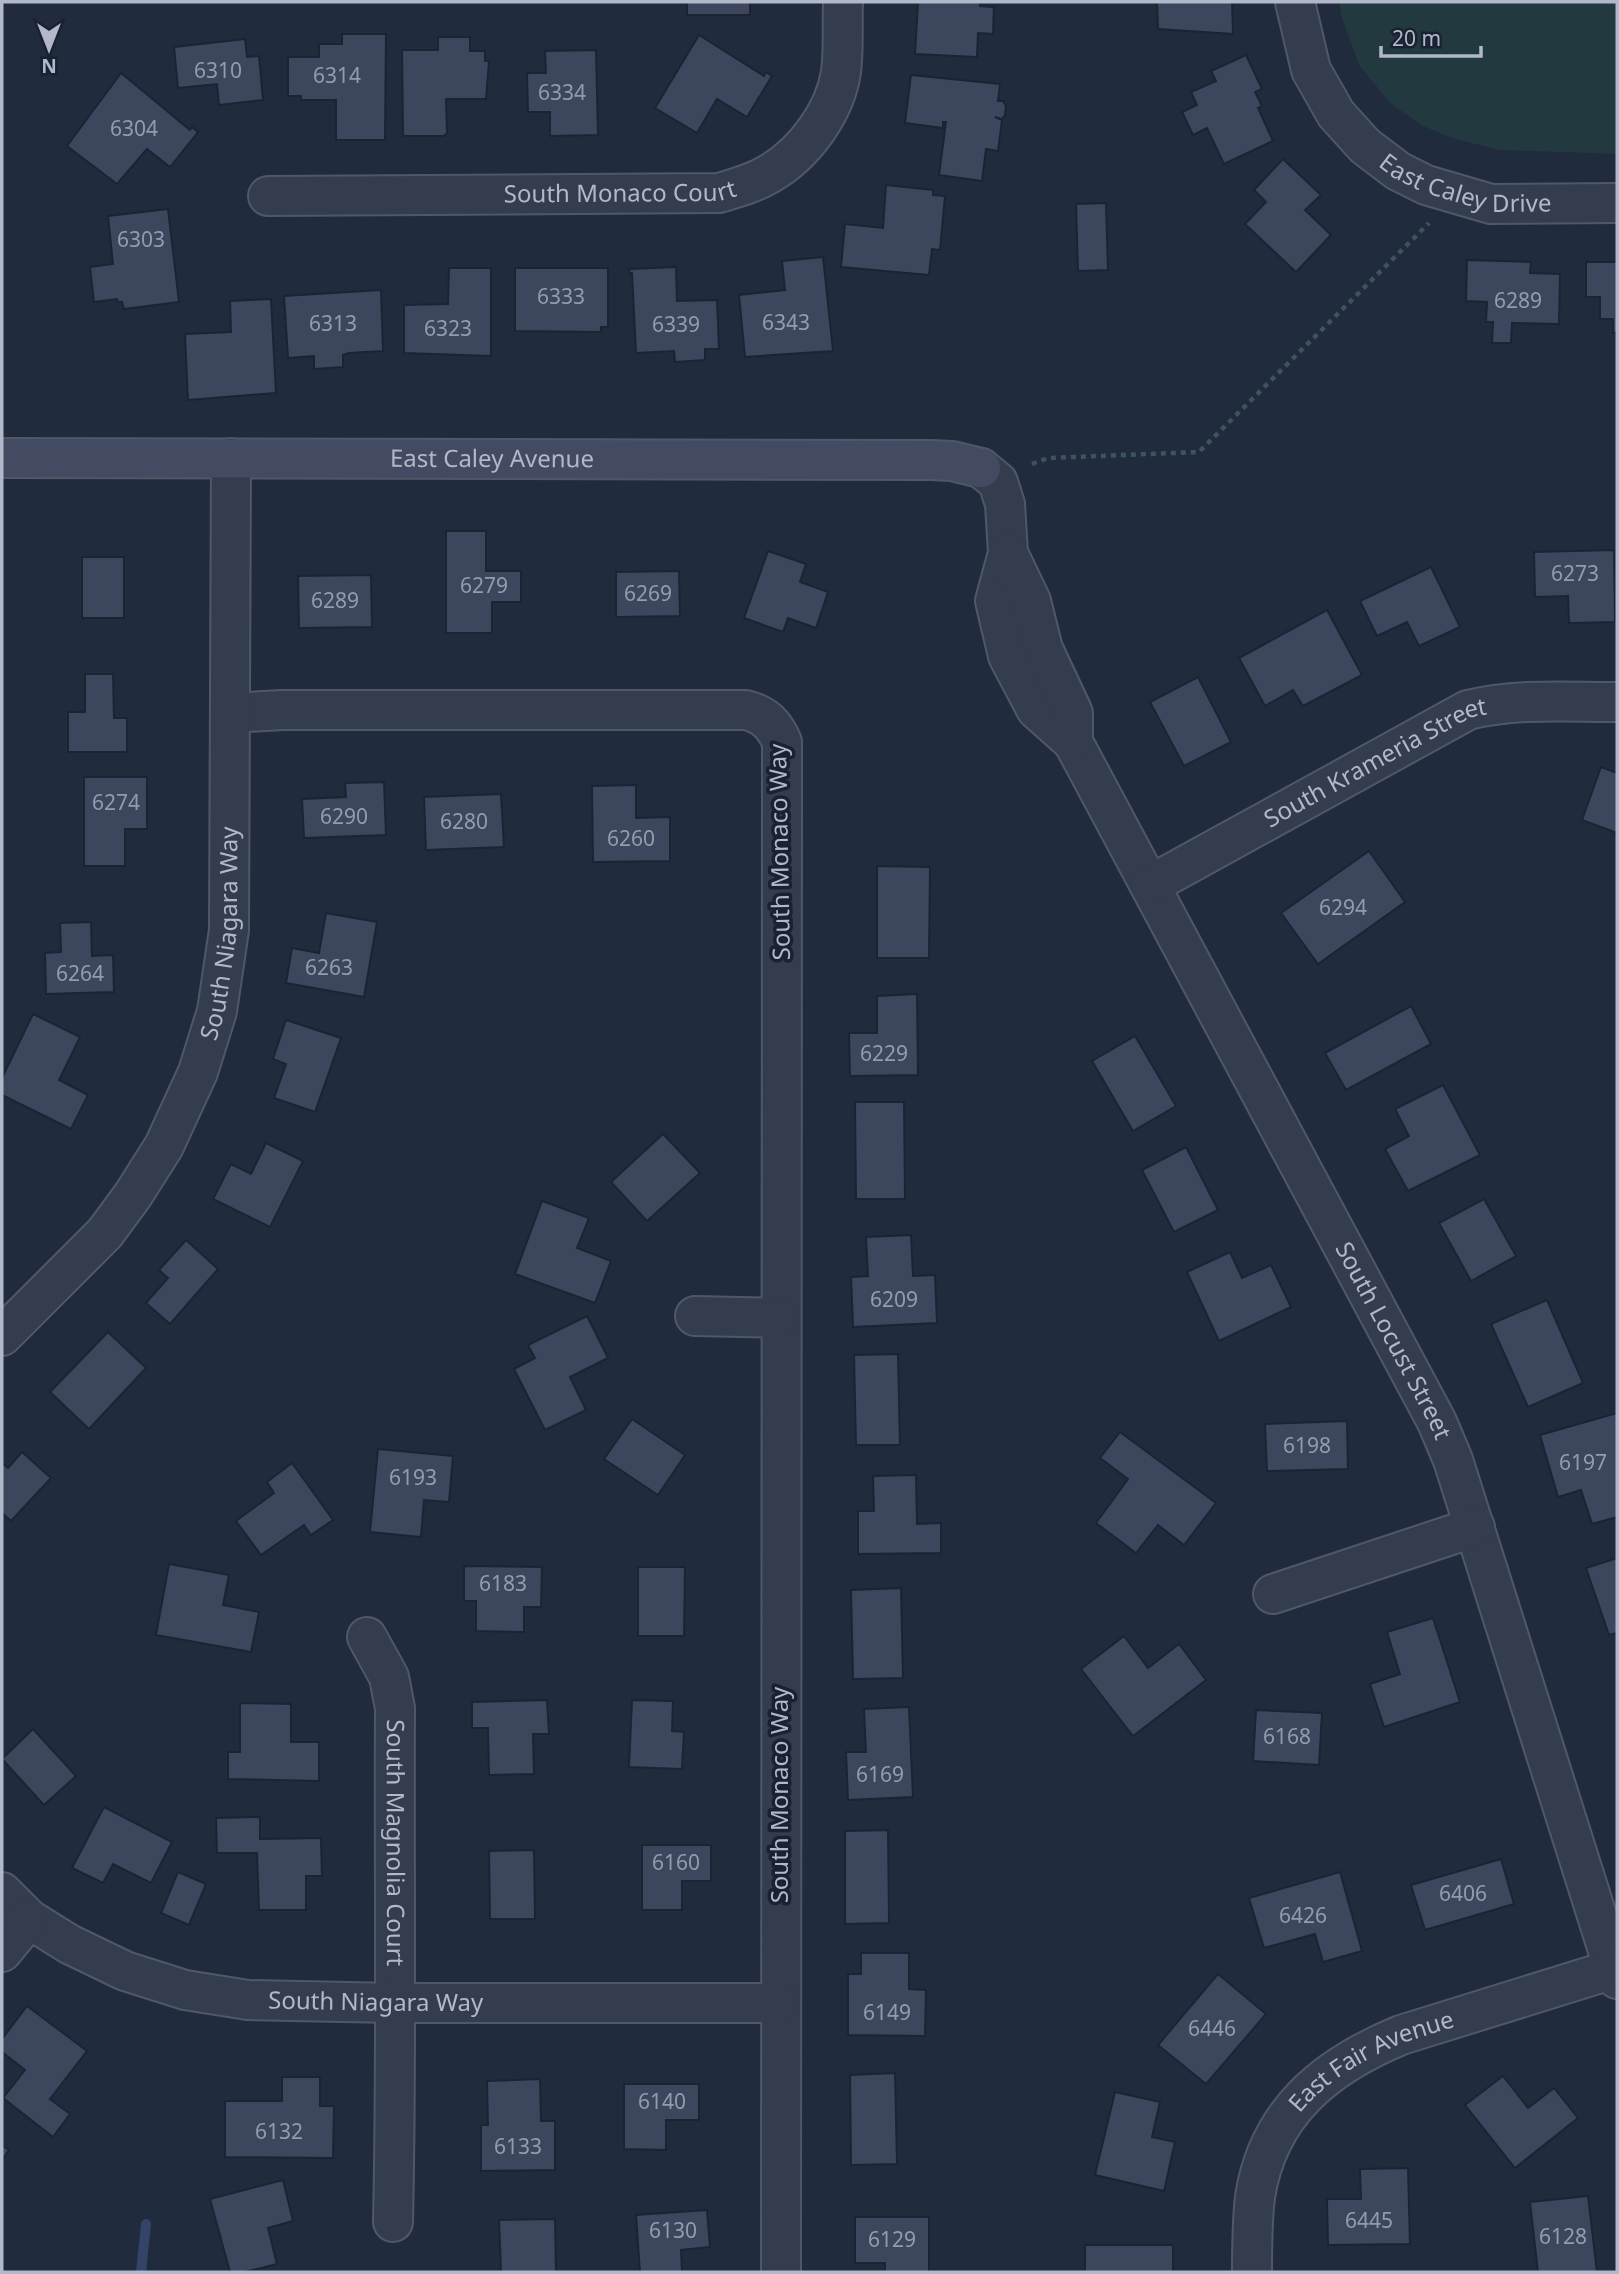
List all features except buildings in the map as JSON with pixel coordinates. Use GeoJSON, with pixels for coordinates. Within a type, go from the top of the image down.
{"type":"FeatureCollection","features":[{"type":"Feature","properties":{"kind":"street","name":"South Monaco Court"},"geometry":{"type":"LineString","coordinates":[[268,196],[719,193],[742,187],[769,175],[793,157],[814,133],[831,103],[841,72],[843,2]]}},
{"type":"Feature","properties":{"kind":"street","name":"East Caley Drive"},"geometry":{"type":"LineString","coordinates":[[1295,2],[1311,69],[1336,114],[1365,146],[1398,171],[1426,185],[1491,204],[1617,203]]}},
{"type":"Feature","properties":{"kind":"street","name":"East Caley Avenue"},"geometry":{"type":"LineString","coordinates":[[2,458],[931,460],[952,461],[981,468]]}},
{"type":"Feature","properties":{"kind":"street","name":"South Niagara Way"},"geometry":{"type":"LineString","coordinates":[[2,1336],[104,1233],[134,1195],[164,1146],[198,1072],[216,1012],[229,930],[231,458]]}},
{"type":"Feature","properties":{"kind":"street","name":"South Locust Street"},"geometry":{"type":"LineString","coordinates":[[981,468],[998,482],[1005,504],[1008,554],[1031,601],[1043,649],[1073,713],[1073,742],[1437,1422],[1453,1460],[1475,1527],[1616,1972]]}},
{"type":"Feature","properties":{"kind":"street","name":"South Krameria Street"},"geometry":{"type":"LineString","coordinates":[[1150,885],[1468,710],[1523,701],[1617,702]]}},
{"type":"Feature","properties":{"kind":"street","name":"South Monaco Way"},"geometry":{"type":"LineString","coordinates":[[231,713],[282,710],[746,710],[761,714],[775,727],[782,742],[780,2272]]}},
{"type":"Feature","properties":{"kind":"street"},"geometry":{"type":"LineString","coordinates":[[695,1317],[781,1318]]}},
{"type":"Feature","properties":{"kind":"street"},"geometry":{"type":"LineString","coordinates":[[1273,1594],[1475,1527]]}},
{"type":"Feature","properties":{"kind":"street","name":"South Magnolia Court"},"geometry":{"type":"LineString","coordinates":[[367,1637],[388,1677],[394,1708],[396,2066],[393,2222]]}},
{"type":"Feature","properties":{"kind":"street","name":"South Niagara Way"},"geometry":{"type":"LineString","coordinates":[[2,1892],[29,1919],[69,1944],[125,1971],[186,1990],[248,2000],[780,2004]]}},
{"type":"Feature","properties":{"kind":"street"},"geometry":{"type":"LineString","coordinates":[[2,1952],[29,1919]]}},
{"type":"Feature","properties":{"kind":"street","name":"East Fair Avenue"},"geometry":{"type":"LineString","coordinates":[[1252,2272],[1255,2198],[1261,2170],[1285,2119],[1322,2078],[1366,2049],[1401,2035],[1616,1972]]}},
{"type":"Feature","properties":{"kind":"path"},"geometry":{"type":"LineString","coordinates":[[1032,464],[1048,458],[1199,452],[1457,196]]}},
{"type":"Feature","properties":{"kind":"green space"},"geometry":{"type":"Polygon","coordinates":[[[1340,2],[1617,2],[1617,154],[1499,150],[1452,138],[1423,126],[1391,104],[1359,65],[1341,15],[1340,2]]]}},
{"type":"Feature","properties":{"kind":"waterway"},"geometry":{"type":"LineString","coordinates":[[141,2272],[146,2224]]}}]}
